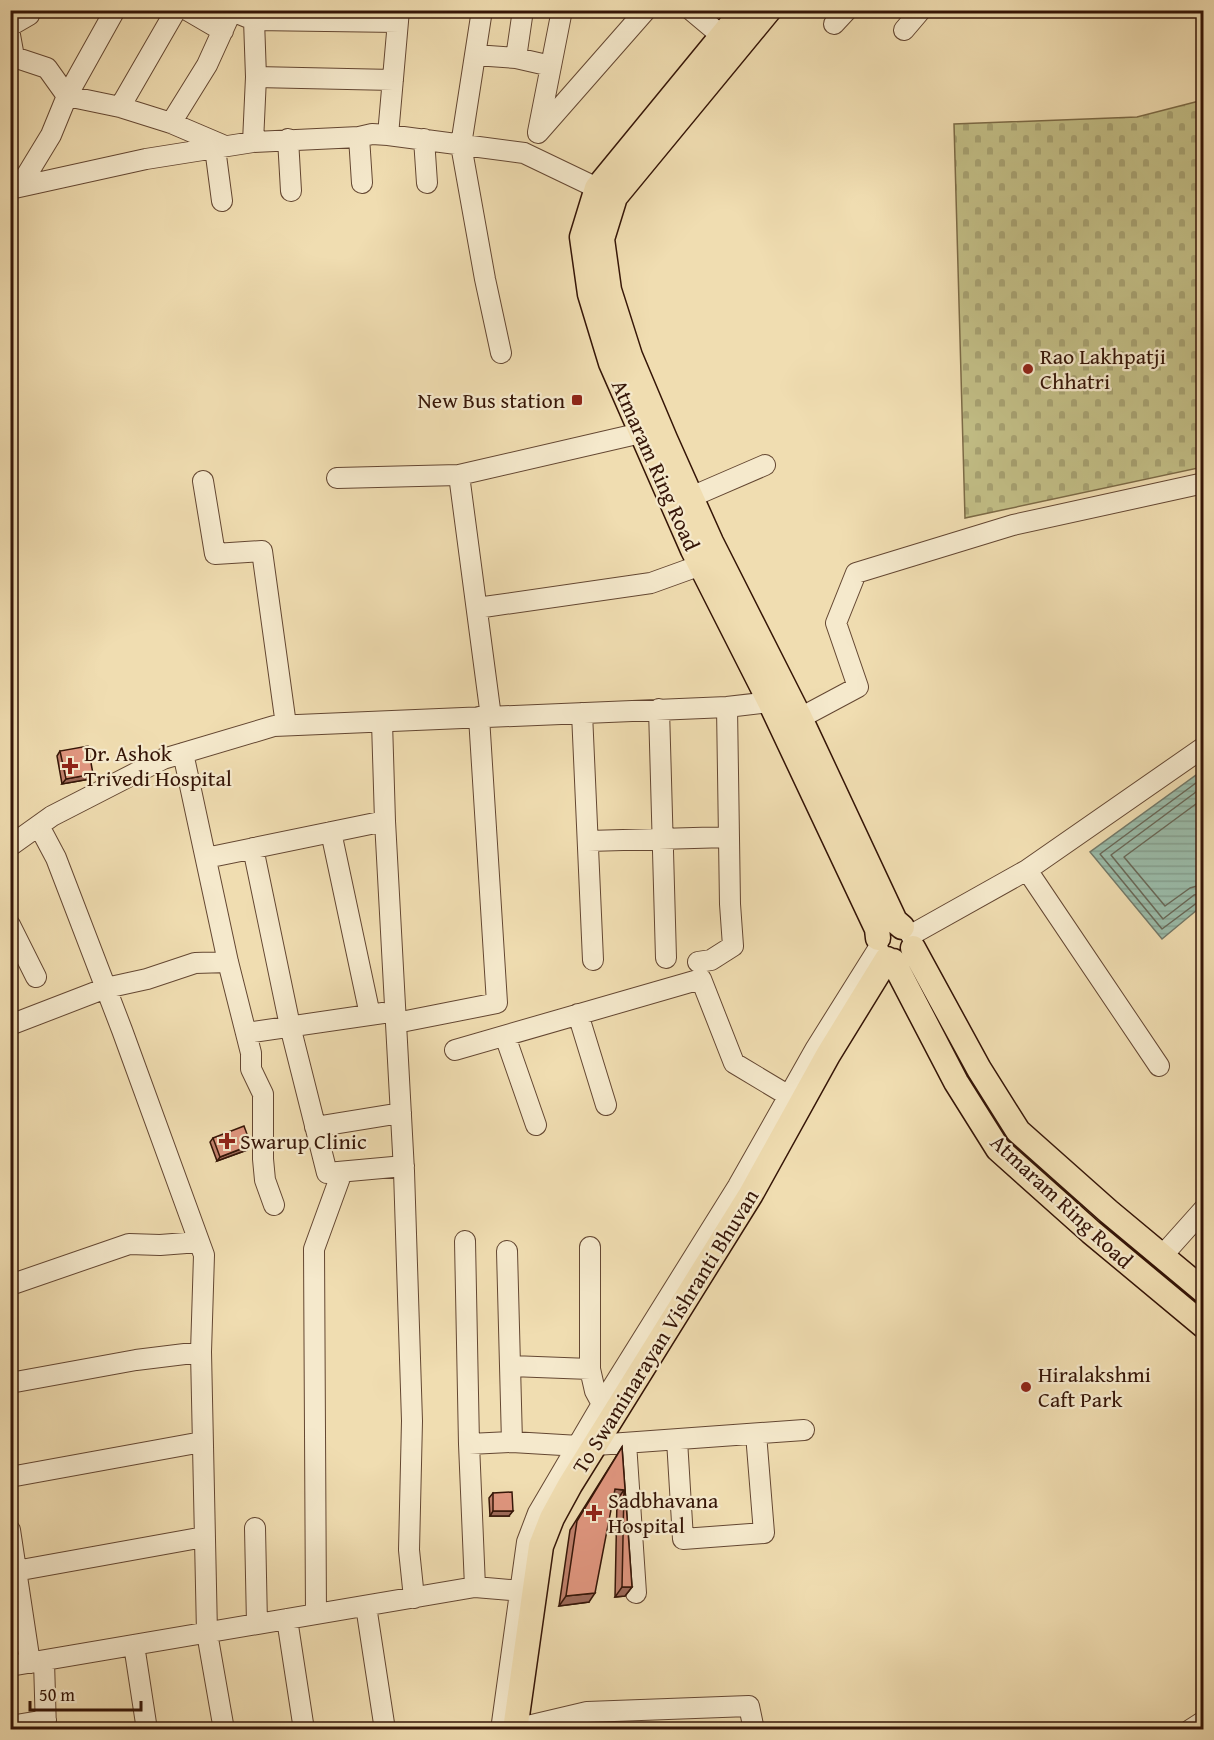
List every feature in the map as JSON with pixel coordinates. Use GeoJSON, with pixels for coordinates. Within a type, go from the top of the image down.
{"type":"FeatureCollection","features":[{"type":"Feature","properties":{"kind":"main road","name":"Atmaram Ring Road"},"geometry":{"type":"LineString","coordinates":[[743,10],[597,188],[582,237],[590,294],[612,363],[700,565],[826,817],[877,929],[895,945],[1018,1131],[1203,1291]]}},
{"type":"Feature","properties":{"kind":"main road","name":"Atmaram Ring Road"},"geometry":{"type":"LineString","coordinates":[[769,10],[615,198],[602,238],[609,290],[630,356],[711,542],[800,718],[895,921],[895,945],[956,1082],[998,1149],[1091,1232],[1203,1326]]}},
{"type":"Feature","properties":{"kind":"main road","name":"To Swaminarayan Vishranti Bhuvan"},"geometry":{"type":"LineString","coordinates":[[515,1729],[541,1546],[587,1446],[615,1411],[751,1194],[828,1055],[895,945]]}},
{"type":"Feature","properties":{"kind":"street"},"geometry":{"type":"LineString","coordinates":[[10,26],[29,15],[29,10]]}},
{"type":"Feature","properties":{"kind":"street"},"geometry":{"type":"LineString","coordinates":[[15,188],[51,135],[67,96],[115,10]]}},
{"type":"Feature","properties":{"kind":"street"},"geometry":{"type":"LineString","coordinates":[[120,107],[176,10]]}},
{"type":"Feature","properties":{"kind":"street"},"geometry":{"type":"LineString","coordinates":[[187,10],[223,31]]}},
{"type":"Feature","properties":{"kind":"street"},"geometry":{"type":"LineString","coordinates":[[482,10],[461,145],[501,353]]}},
{"type":"Feature","properties":{"kind":"street"},"geometry":{"type":"LineString","coordinates":[[516,58],[523,10]]}},
{"type":"Feature","properties":{"kind":"street"},"geometry":{"type":"LineString","coordinates":[[533,157],[562,10]]}},
{"type":"Feature","properties":{"kind":"street"},"geometry":{"type":"LineString","coordinates":[[538,133],[646,10]]}},
{"type":"Feature","properties":{"kind":"street"},"geometry":{"type":"LineString","coordinates":[[692,10],[722,36]]}},
{"type":"Feature","properties":{"kind":"street"},"geometry":{"type":"LineString","coordinates":[[904,30],[921,10]]}},
{"type":"Feature","properties":{"kind":"street"},"geometry":{"type":"LineString","coordinates":[[171,123],[207,65],[232,11],[254,20],[398,16],[388,135]]}},
{"type":"Feature","properties":{"kind":"street"},"geometry":{"type":"LineString","coordinates":[[253,142],[256,78],[254,20]]}},
{"type":"Feature","properties":{"kind":"street"},"geometry":{"type":"LineString","coordinates":[[10,35],[14,57],[47,68],[67,96],[120,107],[171,123],[220,147]]}},
{"type":"Feature","properties":{"kind":"street"},"geometry":{"type":"LineString","coordinates":[[475,55],[516,58],[551,66]]}},
{"type":"Feature","properties":{"kind":"street"},"geometry":{"type":"LineString","coordinates":[[256,78],[393,80]]}},
{"type":"Feature","properties":{"kind":"street"},"geometry":{"type":"LineString","coordinates":[[15,188],[146,159],[253,142],[359,137],[372,134],[524,153],[597,188]]}},
{"type":"Feature","properties":{"kind":"street"},"geometry":{"type":"LineString","coordinates":[[359,137],[362,183]]}},
{"type":"Feature","properties":{"kind":"street"},"geometry":{"type":"LineString","coordinates":[[288,139],[291,191]]}},
{"type":"Feature","properties":{"kind":"street"},"geometry":{"type":"LineString","coordinates":[[424,140],[427,183]]}},
{"type":"Feature","properties":{"kind":"street"},"geometry":{"type":"LineString","coordinates":[[220,147],[222,201]]}},
{"type":"Feature","properties":{"kind":"street"},"geometry":{"type":"LineString","coordinates":[[337,478],[459,475],[641,433]]}},
{"type":"Feature","properties":{"kind":"street"},"geometry":{"type":"LineString","coordinates":[[691,497],[765,465]]}},
{"type":"Feature","properties":{"kind":"street"},"geometry":{"type":"LineString","coordinates":[[246,1033],[370,1015],[396,1017],[497,1003],[485,717],[477,608],[459,475]]}},
{"type":"Feature","properties":{"kind":"street"},"geometry":{"type":"LineString","coordinates":[[203,481],[214,554],[262,551],[286,725]]}},
{"type":"Feature","properties":{"kind":"street"},"geometry":{"type":"LineString","coordinates":[[800,718],[858,687],[836,623],[856,573],[1013,525],[1203,483]]}},
{"type":"Feature","properties":{"kind":"street"},"geometry":{"type":"LineString","coordinates":[[477,608],[651,583],[700,565]]}},
{"type":"Feature","properties":{"kind":"street"},"geometry":{"type":"LineString","coordinates":[[10,846],[52,816],[163,759],[274,726],[727,707],[770,702]]}},
{"type":"Feature","properties":{"kind":"street"},"geometry":{"type":"LineString","coordinates":[[698,963],[711,960],[733,946],[730,904],[727,707]]}},
{"type":"Feature","properties":{"kind":"street"},"geometry":{"type":"LineString","coordinates":[[659,709],[666,958]]}},
{"type":"Feature","properties":{"kind":"street"},"geometry":{"type":"LineString","coordinates":[[582,713],[593,960]]}},
{"type":"Feature","properties":{"kind":"street"},"geometry":{"type":"LineString","coordinates":[[382,722],[385,821],[404,1166],[412,1421],[410,1550],[414,1598]]}},
{"type":"Feature","properties":{"kind":"street"},"geometry":{"type":"LineString","coordinates":[[501,1730],[527,1542],[538,1513],[557,1478],[587,1446],[602,1404],[738,1186],[816,1048],[895,945],[1027,870],[1203,747]]}},
{"type":"Feature","properties":{"kind":"street"},"geometry":{"type":"LineString","coordinates":[[183,753],[228,962],[251,1053],[251,1070],[263,1094],[265,1180],[274,1205]]}},
{"type":"Feature","properties":{"kind":"street"},"geometry":{"type":"LineString","coordinates":[[206,858],[385,821]]}},
{"type":"Feature","properties":{"kind":"street"},"geometry":{"type":"LineString","coordinates":[[39,826],[56,858],[204,1255],[201,1352],[207,1633],[224,1730]]}},
{"type":"Feature","properties":{"kind":"street"},"geometry":{"type":"LineString","coordinates":[[331,832],[370,1015]]}},
{"type":"Feature","properties":{"kind":"street"},"geometry":{"type":"LineString","coordinates":[[588,841],[729,837]]}},
{"type":"Feature","properties":{"kind":"street"},"geometry":{"type":"LineString","coordinates":[[253,848],[290,1026],[327,1173],[404,1166]]}},
{"type":"Feature","properties":{"kind":"street"},"geometry":{"type":"LineString","coordinates":[[1027,870],[1159,1066]]}},
{"type":"Feature","properties":{"kind":"street"},"geometry":{"type":"LineString","coordinates":[[10,925],[36,977]]}},
{"type":"Feature","properties":{"kind":"street"},"geometry":{"type":"LineString","coordinates":[[10,1025],[106,988],[147,979],[195,963],[228,962]]}},
{"type":"Feature","properties":{"kind":"street"},"geometry":{"type":"LineString","coordinates":[[455,1050],[701,979],[734,1063],[789,1096]]}},
{"type":"Feature","properties":{"kind":"street"},"geometry":{"type":"LineString","coordinates":[[578,1014],[606,1105]]}},
{"type":"Feature","properties":{"kind":"street"},"geometry":{"type":"LineString","coordinates":[[505,1036],[536,1125]]}},
{"type":"Feature","properties":{"kind":"street"},"geometry":{"type":"LineString","coordinates":[[315,1128],[401,1113]]}},
{"type":"Feature","properties":{"kind":"street"},"geometry":{"type":"LineString","coordinates":[[316,1614],[314,1249],[342,1172]]}},
{"type":"Feature","properties":{"kind":"street"},"geometry":{"type":"LineString","coordinates":[[1162,1256],[1203,1209]]}},
{"type":"Feature","properties":{"kind":"street"},"geometry":{"type":"LineString","coordinates":[[465,1241],[469,1444],[475,1587]]}},
{"type":"Feature","properties":{"kind":"street"},"geometry":{"type":"LineString","coordinates":[[10,1285],[129,1244],[160,1245],[199,1242]]}},
{"type":"Feature","properties":{"kind":"street"},"geometry":{"type":"LineString","coordinates":[[590,1248],[590,1369],[595,1391],[602,1404]]}},
{"type":"Feature","properties":{"kind":"street"},"geometry":{"type":"LineString","coordinates":[[507,1251],[512,1442]]}},
{"type":"Feature","properties":{"kind":"street"},"geometry":{"type":"LineString","coordinates":[[10,1383],[136,1360],[201,1352]]}},
{"type":"Feature","properties":{"kind":"street"},"geometry":{"type":"LineString","coordinates":[[511,1366],[590,1369]]}},
{"type":"Feature","properties":{"kind":"street"},"geometry":{"type":"LineString","coordinates":[[469,1444],[512,1442],[587,1446],[804,1430]]}},
{"type":"Feature","properties":{"kind":"street"},"geometry":{"type":"LineString","coordinates":[[677,1440],[683,1539],[764,1533],[756,1434]]}},
{"type":"Feature","properties":{"kind":"street"},"geometry":{"type":"LineString","coordinates":[[10,1477],[202,1443]]}},
{"type":"Feature","properties":{"kind":"street"},"geometry":{"type":"LineString","coordinates":[[626,1443],[636,1593]]}},
{"type":"Feature","properties":{"kind":"street"},"geometry":{"type":"LineString","coordinates":[[255,1528],[257,1624]]}},
{"type":"Feature","properties":{"kind":"street"},"geometry":{"type":"LineString","coordinates":[[10,1530],[14,1572],[37,1662],[46,1725],[10,1726]]}},
{"type":"Feature","properties":{"kind":"street"},"geometry":{"type":"LineString","coordinates":[[14,1572],[204,1537]]}},
{"type":"Feature","properties":{"kind":"street"},"geometry":{"type":"LineString","coordinates":[[10,1666],[475,1587],[521,1591]]}},
{"type":"Feature","properties":{"kind":"street"},"geometry":{"type":"LineString","coordinates":[[366,1606],[385,1730]]}},
{"type":"Feature","properties":{"kind":"street"},"geometry":{"type":"LineString","coordinates":[[287,1619],[304,1730]]}},
{"type":"Feature","properties":{"kind":"street"},"geometry":{"type":"LineString","coordinates":[[134,1645],[147,1730]]}},
{"type":"Feature","properties":{"kind":"street"},"geometry":{"type":"LineString","coordinates":[[515,1729],[587,1713],[748,1706],[754,1730]]}},
{"type":"Feature","properties":{"kind":"street"},"geometry":{"type":"LineString","coordinates":[[1190,1730],[1203,1721]]}},
{"type":"Feature","properties":{"kind":"green space"},"geometry":{"type":"Polygon","coordinates":[[[1203,100],[1203,467],[965,518],[954,124],[1137,117],[1203,100]]]}},
{"type":"Feature","properties":{"kind":"water"},"geometry":{"type":"Polygon","coordinates":[[[1203,770],[1203,905],[1162,939],[1090,852],[1203,770]]]}},
{"type":"Feature","properties":{"kind":"building"},"geometry":{"type":"Polygon","coordinates":[[[88,746],[93,774],[66,779],[60,751],[88,746]]]}},
{"type":"Feature","properties":{"kind":"building"},"geometry":{"type":"Polygon","coordinates":[[[244,1126],[251,1145],[220,1157],[213,1138],[244,1126]]]}},
{"type":"Feature","properties":{"kind":"building"},"geometry":{"type":"Polygon","coordinates":[[[622,1447],[632,1587],[622,1587],[624,1490],[615,1489],[595,1593],[566,1596],[577,1521],[622,1447]]]}},
{"type":"Feature","properties":{"kind":"building"},"geometry":{"type":"Polygon","coordinates":[[[512,1492],[513,1511],[493,1511],[493,1493],[512,1492]]]}},
{"type":"Feature","properties":{"kind":"place","name":"Rao Lakhpatji Chhatri"},"geometry":{"type":"Point","coordinates":[1028,369]}},
{"type":"Feature","properties":{"kind":"place","name":"New Bus station"},"geometry":{"type":"Point","coordinates":[577,400]}},
{"type":"Feature","properties":{"kind":"place","name":"Dr. Ashok Trivedi Hospital"},"geometry":{"type":"Point","coordinates":[70,766]}},
{"type":"Feature","properties":{"kind":"place","name":"Swarup Clinic"},"geometry":{"type":"Point","coordinates":[227,1141]}},
{"type":"Feature","properties":{"kind":"place","name":"Hiralakshmi Caft Park"},"geometry":{"type":"Point","coordinates":[1026,1387]}},
{"type":"Feature","properties":{"kind":"place","name":"Sadbhavana Hospital"},"geometry":{"type":"Point","coordinates":[594,1513]}}]}
